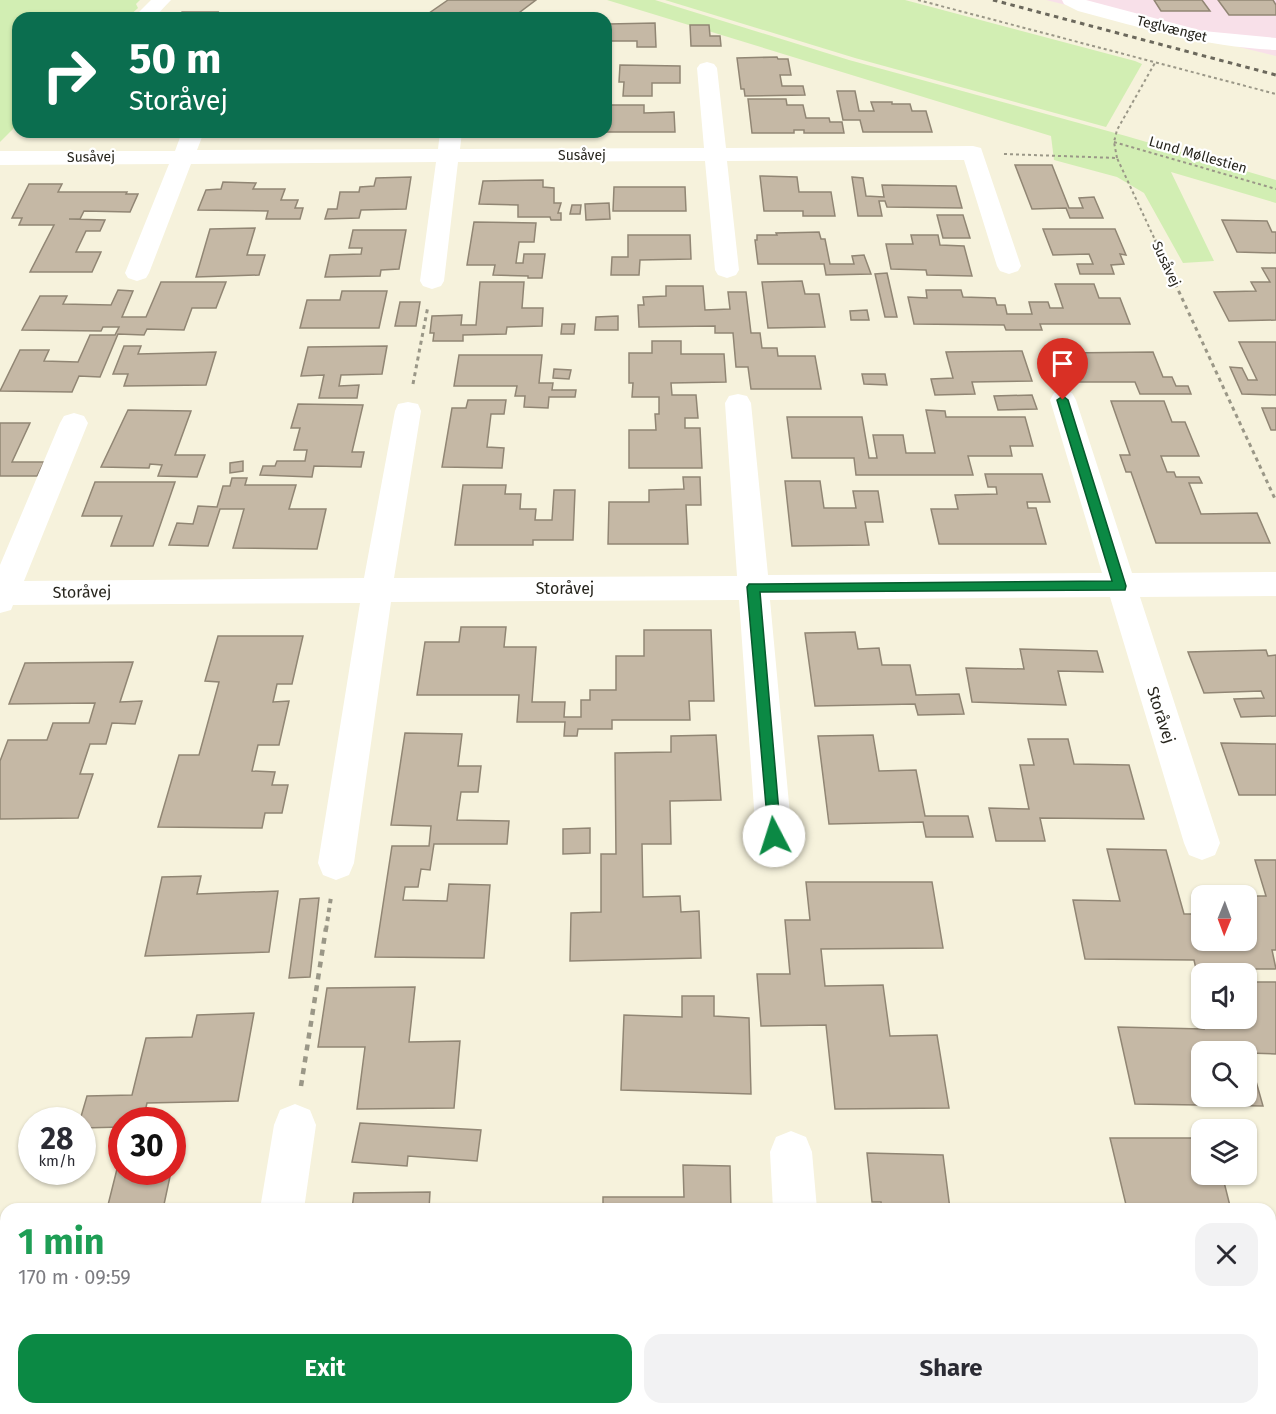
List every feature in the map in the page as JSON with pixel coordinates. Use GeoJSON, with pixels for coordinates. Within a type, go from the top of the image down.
{"type":"FeatureCollection","features":[{"type":"Feature","properties":{"kind":"street","name":"Teglvænget"},"geometry":{"type":"LineString","coordinates":[[1071,0],[1085,7],[1194,36],[1242,43],[1276,44]]}},
{"type":"Feature","properties":{"kind":"street"},"geometry":{"type":"LineString","coordinates":[[707,68],[718,154],[727,270]]}},
{"type":"Feature","properties":{"kind":"street"},"geometry":{"type":"LineString","coordinates":[[137,273],[190,138]]}},
{"type":"Feature","properties":{"kind":"street"},"geometry":{"type":"LineString","coordinates":[[432,281],[450,138]]}},
{"type":"Feature","properties":{"kind":"street"},"geometry":{"type":"LineString","coordinates":[[972,153],[1009,266]]}},
{"type":"Feature","properties":{"kind":"street","name":"Susåvej"},"geometry":{"type":"LineString","coordinates":[[0,158],[972,153]]}},
{"type":"Feature","properties":{"kind":"street","name":"Storåvej"},"geometry":{"type":"LineString","coordinates":[[1063,400],[1202,843]]}},
{"type":"Feature","properties":{"kind":"street"},"geometry":{"type":"LineString","coordinates":[[738,403],[774,836]]}},
{"type":"Feature","properties":{"kind":"street"},"geometry":{"type":"LineString","coordinates":[[336,864],[377,590],[408,411]]}},
{"type":"Feature","properties":{"kind":"street","name":"Storåvej"},"geometry":{"type":"LineString","coordinates":[[74,423],[1,595],[1276,584]]}},
{"type":"Feature","properties":{"kind":"street"},"geometry":{"type":"LineString","coordinates":[[283,1203],[295,1125]]}},
{"type":"Feature","properties":{"kind":"street"},"geometry":{"type":"LineString","coordinates":[[791,1152],[795,1203]]}},
{"type":"Feature","properties":{"kind":"path"},"geometry":{"type":"LineString","coordinates":[[918,0],[1276,94]]}},
{"type":"Feature","properties":{"kind":"path"},"geometry":{"type":"LineString","coordinates":[[1114,142],[1117,130],[1156,61]]}},
{"type":"Feature","properties":{"kind":"path","name":"Susåvej"},"geometry":{"type":"LineString","coordinates":[[1114,142],[1117,158],[1276,501]]}},
{"type":"Feature","properties":{"kind":"path","name":"Lund Møllestien"},"geometry":{"type":"LineString","coordinates":[[1114,142],[1276,189]]}},
{"type":"Feature","properties":{"kind":"path"},"geometry":{"type":"LineString","coordinates":[[972,153],[1117,158]]}},
{"type":"Feature","properties":{"kind":"path"},"geometry":{"type":"LineString","coordinates":[[408,411],[432,281]]}},
{"type":"Feature","properties":{"kind":"path"},"geometry":{"type":"LineString","coordinates":[[295,1125],[336,864]]}},
{"type":"Feature","properties":{"kind":"shaded area"},"geometry":{"type":"Polygon","coordinates":[[[1046,0],[1276,0],[1276,56],[1046,0]]]}},
{"type":"Feature","properties":{"kind":"green space"},"geometry":{"type":"Polygon","coordinates":[[[0,0],[140,0],[136,4],[138,8],[134,12],[12,12],[12,130],[0,142],[0,0]]]}},
{"type":"Feature","properties":{"kind":"green space"},"geometry":{"type":"Polygon","coordinates":[[[607,0],[655,0],[849,60],[1276,180],[1276,203],[1171,172],[1214,261],[1183,263],[1144,193],[1117,177],[1054,160],[1051,136],[607,0]]]}},
{"type":"Feature","properties":{"kind":"green space"},"geometry":{"type":"Polygon","coordinates":[[[665,0],[905,0],[1142,64],[1106,127],[855,58],[665,0]]]}},
{"type":"Feature","properties":{"kind":"building"},"geometry":{"type":"Polygon","coordinates":[[[448,0],[536,0],[520,12],[431,12],[448,0]]]}},
{"type":"Feature","properties":{"kind":"building"},"geometry":{"type":"Polygon","coordinates":[[[1154,0],[1202,0],[1210,11],[1161,11],[1154,0]]]}},
{"type":"Feature","properties":{"kind":"building"},"geometry":{"type":"Polygon","coordinates":[[[1218,0],[1273,0],[1276,5],[1276,15],[1229,15],[1218,0]]]}},
{"type":"Feature","properties":{"kind":"building"},"geometry":{"type":"Polygon","coordinates":[[[655,23],[656,47],[637,47],[637,41],[612,41],[612,24],[655,23]]]}},
{"type":"Feature","properties":{"kind":"building"},"geometry":{"type":"Polygon","coordinates":[[[690,25],[709,25],[710,36],[720,36],[721,46],[691,46],[690,25]]]}},
{"type":"Feature","properties":{"kind":"building"},"geometry":{"type":"Polygon","coordinates":[[[737,58],[788,59],[791,75],[780,75],[782,86],[803,86],[805,95],[745,96],[744,89],[741,89],[737,58]]]}},
{"type":"Feature","properties":{"kind":"building"},"geometry":{"type":"Polygon","coordinates":[[[620,65],[680,66],[680,83],[652,83],[652,96],[623,96],[624,82],[619,82],[620,65]]]}},
{"type":"Feature","properties":{"kind":"building"},"geometry":{"type":"Polygon","coordinates":[[[837,91],[855,91],[859,111],[874,111],[871,102],[910,104],[912,111],[926,111],[932,132],[863,132],[860,120],[843,120],[837,91]]]}},
{"type":"Feature","properties":{"kind":"building"},"geometry":{"type":"Polygon","coordinates":[[[748,99],[786,99],[787,105],[803,105],[806,118],[829,118],[830,122],[842,122],[844,133],[804,133],[804,130],[794,130],[794,133],[752,133],[748,99]]]}},
{"type":"Feature","properties":{"kind":"building"},"geometry":{"type":"Polygon","coordinates":[[[612,105],[644,105],[644,113],[674,112],[675,132],[612,132],[612,105]]]}},
{"type":"Feature","properties":{"kind":"building"},"geometry":{"type":"Polygon","coordinates":[[[1015,165],[1052,165],[1069,208],[1083,208],[1079,198],[1094,197],[1103,218],[1070,218],[1066,208],[1032,209],[1015,165]]]}},
{"type":"Feature","properties":{"kind":"building"},"geometry":{"type":"Polygon","coordinates":[[[760,176],[797,177],[799,192],[831,192],[835,216],[803,216],[803,211],[764,211],[760,176]]]}},
{"type":"Feature","properties":{"kind":"building"},"geometry":{"type":"Polygon","coordinates":[[[411,177],[406,209],[361,210],[359,218],[325,219],[328,209],[337,209],[340,192],[359,192],[360,187],[374,186],[376,178],[411,177]]]}},
{"type":"Feature","properties":{"kind":"building"},"geometry":{"type":"Polygon","coordinates":[[[852,177],[863,178],[866,196],[884,197],[882,185],[956,186],[962,208],[887,207],[885,201],[879,201],[882,216],[858,216],[852,177]]]}},
{"type":"Feature","properties":{"kind":"building"},"geometry":{"type":"Polygon","coordinates":[[[543,180],[543,187],[554,188],[554,203],[561,203],[558,213],[561,213],[561,220],[551,220],[550,217],[518,217],[518,205],[479,204],[483,181],[543,180]]]}},
{"type":"Feature","properties":{"kind":"building"},"geometry":{"type":"Polygon","coordinates":[[[223,182],[256,183],[253,189],[285,189],[281,200],[298,200],[295,208],[303,208],[300,219],[266,219],[268,211],[198,210],[206,190],[221,189],[223,182]]]}},
{"type":"Feature","properties":{"kind":"building"},"geometry":{"type":"Polygon","coordinates":[[[29,184],[62,184],[58,192],[138,194],[130,212],[84,211],[80,219],[69,219],[105,220],[100,231],[86,231],[76,252],[101,252],[92,272],[30,272],[54,225],[19,225],[22,218],[12,218],[29,184]]]}},
{"type":"Feature","properties":{"kind":"building"},"geometry":{"type":"Polygon","coordinates":[[[614,187],[685,187],[686,211],[613,211],[614,187]]]}},
{"type":"Feature","properties":{"kind":"building"},"geometry":{"type":"Polygon","coordinates":[[[609,203],[610,219],[586,220],[585,204],[609,203]]]}},
{"type":"Feature","properties":{"kind":"building"},"geometry":{"type":"Polygon","coordinates":[[[572,205],[581,205],[580,214],[570,214],[572,205]]]}},
{"type":"Feature","properties":{"kind":"building"},"geometry":{"type":"Polygon","coordinates":[[[937,215],[963,215],[970,238],[943,238],[937,215]]]}},
{"type":"Feature","properties":{"kind":"building"},"geometry":{"type":"Polygon","coordinates":[[[1222,220],[1267,221],[1272,232],[1276,232],[1276,253],[1237,252],[1222,220]]]}},
{"type":"Feature","properties":{"kind":"building"},"geometry":{"type":"Polygon","coordinates":[[[474,222],[536,223],[534,242],[519,242],[516,263],[523,263],[524,254],[545,254],[542,278],[493,275],[495,265],[467,265],[474,222]]]}},
{"type":"Feature","properties":{"kind":"building"},"geometry":{"type":"Polygon","coordinates":[[[255,228],[247,255],[265,255],[259,275],[196,277],[210,229],[255,228]]]}},
{"type":"Feature","properties":{"kind":"building"},"geometry":{"type":"Polygon","coordinates":[[[1043,229],[1115,229],[1126,255],[1120,254],[1124,264],[1111,265],[1114,274],[1080,274],[1077,264],[1093,264],[1089,254],[1053,255],[1043,229]]]}},
{"type":"Feature","properties":{"kind":"building"},"geometry":{"type":"Polygon","coordinates":[[[353,230],[406,230],[399,269],[381,270],[380,276],[325,277],[330,255],[361,254],[362,248],[349,248],[353,230]]]}},
{"type":"Feature","properties":{"kind":"building"},"geometry":{"type":"Polygon","coordinates":[[[819,232],[821,239],[825,239],[830,264],[854,264],[852,256],[864,255],[871,274],[826,275],[824,264],[758,264],[755,240],[757,240],[757,235],[819,232]]]}},
{"type":"Feature","properties":{"kind":"building"},"geometry":{"type":"Polygon","coordinates":[[[628,235],[690,235],[691,259],[640,260],[639,275],[611,275],[612,257],[628,257],[628,235]]]}},
{"type":"Feature","properties":{"kind":"building"},"geometry":{"type":"Polygon","coordinates":[[[911,235],[938,235],[940,245],[964,246],[972,276],[927,275],[926,270],[891,269],[886,244],[913,244],[911,235]]]}},
{"type":"Feature","properties":{"kind":"building"},"geometry":{"type":"Polygon","coordinates":[[[1262,268],[1276,268],[1276,320],[1229,321],[1214,292],[1256,291],[1251,282],[1270,282],[1262,268]]]}},
{"type":"Feature","properties":{"kind":"building"},"geometry":{"type":"Polygon","coordinates":[[[887,273],[897,317],[885,317],[875,274],[887,273]]]}},
{"type":"Feature","properties":{"kind":"building"},"geometry":{"type":"Polygon","coordinates":[[[802,281],[805,294],[819,294],[825,327],[768,328],[762,282],[802,281]]]}},
{"type":"Feature","properties":{"kind":"building"},"geometry":{"type":"Polygon","coordinates":[[[161,282],[226,282],[216,308],[192,308],[184,330],[147,329],[144,335],[118,334],[100,377],[79,376],[72,392],[0,391],[20,350],[49,350],[44,361],[78,362],[90,335],[115,335],[119,327],[103,327],[101,331],[22,330],[40,296],[67,296],[63,304],[111,305],[118,290],[133,291],[122,317],[146,317],[161,282]]]}},
{"type":"Feature","properties":{"kind":"building"},"geometry":{"type":"Polygon","coordinates":[[[480,282],[524,282],[522,308],[543,308],[542,326],[507,327],[506,334],[463,335],[463,341],[433,341],[434,333],[430,333],[432,316],[462,315],[461,325],[476,325],[480,282]]]}},
{"type":"Feature","properties":{"kind":"building"},"geometry":{"type":"Polygon","coordinates":[[[1055,284],[1094,284],[1099,298],[1120,298],[1130,324],[1040,324],[1042,330],[1006,330],[1004,325],[914,324],[908,297],[927,298],[926,290],[961,290],[963,297],[995,298],[997,305],[1005,305],[1007,314],[1032,314],[1029,302],[1048,302],[1050,308],[1063,308],[1055,284]]]}},
{"type":"Feature","properties":{"kind":"building"},"geometry":{"type":"Polygon","coordinates":[[[666,286],[703,286],[705,310],[730,309],[728,292],[746,292],[751,333],[760,333],[762,348],[777,348],[778,356],[815,356],[821,389],[751,389],[748,367],[736,367],[733,333],[715,333],[715,326],[639,327],[638,305],[644,305],[643,297],[666,296],[666,286]]]}},
{"type":"Feature","properties":{"kind":"building"},"geometry":{"type":"Polygon","coordinates":[[[342,291],[387,291],[379,328],[300,328],[307,300],[340,300],[342,291]]]}},
{"type":"Feature","properties":{"kind":"building"},"geometry":{"type":"Polygon","coordinates":[[[400,302],[420,302],[416,326],[395,326],[400,302]]]}},
{"type":"Feature","properties":{"kind":"building"},"geometry":{"type":"Polygon","coordinates":[[[867,310],[869,320],[851,320],[850,311],[867,310]]]}},
{"type":"Feature","properties":{"kind":"building"},"geometry":{"type":"Polygon","coordinates":[[[618,316],[618,330],[595,330],[596,317],[618,316]]]}},
{"type":"Feature","properties":{"kind":"building"},"geometry":{"type":"Polygon","coordinates":[[[562,324],[575,324],[574,334],[561,334],[562,324]]]}},
{"type":"Feature","properties":{"kind":"building"},"geometry":{"type":"Polygon","coordinates":[[[652,341],[681,341],[681,354],[724,354],[726,382],[671,383],[672,395],[696,395],[698,418],[685,418],[685,428],[700,428],[702,468],[629,468],[629,430],[656,430],[655,414],[659,414],[659,397],[632,397],[633,383],[629,383],[629,353],[652,353],[652,341]]]}},
{"type":"Feature","properties":{"kind":"building"},"geometry":{"type":"Polygon","coordinates":[[[1239,342],[1276,342],[1276,395],[1242,394],[1230,367],[1242,368],[1248,380],[1257,380],[1239,342]]]}},
{"type":"Feature","properties":{"kind":"building"},"geometry":{"type":"Polygon","coordinates":[[[124,346],[141,346],[138,354],[216,352],[206,385],[124,386],[128,374],[113,374],[124,346]]]}},
{"type":"Feature","properties":{"kind":"building"},"geometry":{"type":"Polygon","coordinates":[[[387,346],[382,374],[341,375],[339,386],[359,385],[357,398],[319,398],[324,375],[301,376],[308,347],[387,346]]]}},
{"type":"Feature","properties":{"kind":"building"},"geometry":{"type":"Polygon","coordinates":[[[1022,351],[1032,381],[972,382],[975,394],[935,395],[931,379],[953,378],[946,352],[1022,351]]]}},
{"type":"Feature","properties":{"kind":"building"},"geometry":{"type":"Polygon","coordinates":[[[1153,352],[1163,377],[1172,377],[1176,386],[1188,386],[1191,394],[1140,394],[1135,382],[1075,382],[1064,353],[1153,352]]]}},
{"type":"Feature","properties":{"kind":"building"},"geometry":{"type":"Polygon","coordinates":[[[459,355],[542,355],[539,383],[553,383],[552,390],[576,390],[575,397],[549,397],[548,408],[524,407],[525,396],[515,396],[517,386],[454,386],[459,355]]]}},
{"type":"Feature","properties":{"kind":"building"},"geometry":{"type":"Polygon","coordinates":[[[554,369],[571,370],[569,379],[553,378],[554,369]]]}},
{"type":"Feature","properties":{"kind":"building"},"geometry":{"type":"Polygon","coordinates":[[[862,374],[885,374],[887,385],[864,384],[862,374]]]}},
{"type":"Feature","properties":{"kind":"building"},"geometry":{"type":"Polygon","coordinates":[[[1032,395],[1037,409],[998,410],[994,396],[1032,395]]]}},
{"type":"Feature","properties":{"kind":"building"},"geometry":{"type":"Polygon","coordinates":[[[468,400],[506,400],[504,414],[491,414],[487,447],[504,448],[502,468],[442,467],[452,408],[466,408],[468,400]]]}},
{"type":"Feature","properties":{"kind":"building"},"geometry":{"type":"Polygon","coordinates":[[[1111,401],[1164,401],[1172,422],[1185,422],[1199,456],[1161,456],[1167,472],[1174,472],[1176,477],[1199,477],[1202,483],[1189,483],[1201,514],[1257,513],[1270,543],[1156,543],[1131,472],[1126,472],[1120,455],[1130,455],[1111,401]]]}},
{"type":"Feature","properties":{"kind":"building"},"geometry":{"type":"Polygon","coordinates":[[[298,404],[363,405],[352,452],[364,452],[361,467],[314,466],[312,477],[260,475],[263,466],[275,466],[277,461],[305,461],[307,450],[294,450],[300,428],[291,428],[298,404]]]}},
{"type":"Feature","properties":{"kind":"building"},"geometry":{"type":"Polygon","coordinates":[[[1262,408],[1276,408],[1276,430],[1271,430],[1262,408]]]}},
{"type":"Feature","properties":{"kind":"building"},"geometry":{"type":"Polygon","coordinates":[[[128,410],[191,411],[175,455],[205,455],[197,477],[158,476],[162,465],[150,464],[149,468],[101,467],[128,410]]]}},
{"type":"Feature","properties":{"kind":"building"},"geometry":{"type":"Polygon","coordinates":[[[926,410],[945,411],[946,417],[1025,417],[1033,446],[1010,446],[1012,456],[968,456],[973,475],[856,475],[854,458],[792,458],[787,417],[862,417],[869,458],[877,458],[873,435],[903,435],[906,453],[935,453],[926,410]]]}},
{"type":"Feature","properties":{"kind":"building"},"geometry":{"type":"Polygon","coordinates":[[[0,423],[30,423],[12,462],[44,462],[37,476],[0,476],[0,423]]]}},
{"type":"Feature","properties":{"kind":"building"},"geometry":{"type":"Polygon","coordinates":[[[243,461],[243,471],[230,473],[230,463],[243,461]]]}},
{"type":"Feature","properties":{"kind":"building"},"geometry":{"type":"Polygon","coordinates":[[[985,474],[1042,474],[1050,502],[1027,502],[1028,508],[1036,508],[1046,544],[939,544],[931,509],[958,509],[955,495],[997,494],[996,487],[988,487],[985,474]]]}},
{"type":"Feature","properties":{"kind":"building"},"geometry":{"type":"Polygon","coordinates":[[[683,477],[700,477],[701,505],[686,505],[688,544],[608,544],[609,502],[649,502],[649,490],[684,489],[683,477]]]}},
{"type":"Feature","properties":{"kind":"building"},"geometry":{"type":"Polygon","coordinates":[[[232,478],[247,478],[245,485],[296,485],[289,509],[326,509],[317,549],[233,548],[244,509],[220,509],[208,546],[169,545],[177,523],[193,524],[198,506],[217,507],[223,486],[230,486],[232,478]]]}},
{"type":"Feature","properties":{"kind":"building"},"geometry":{"type":"Polygon","coordinates":[[[785,481],[820,481],[824,508],[856,508],[853,491],[878,491],[883,522],[865,522],[869,545],[792,546],[785,481]]]}},
{"type":"Feature","properties":{"kind":"building"},"geometry":{"type":"Polygon","coordinates":[[[95,482],[175,482],[153,546],[111,546],[122,516],[82,516],[95,482]]]}},
{"type":"Feature","properties":{"kind":"building"},"geometry":{"type":"Polygon","coordinates":[[[463,485],[506,485],[505,494],[521,494],[520,509],[536,509],[535,520],[552,520],[554,490],[575,490],[573,540],[533,540],[533,545],[455,545],[463,485]]]}},
{"type":"Feature","properties":{"kind":"building"},"geometry":{"type":"Polygon","coordinates":[[[461,627],[506,627],[504,647],[536,647],[532,702],[565,702],[564,717],[581,717],[581,700],[590,700],[590,690],[616,690],[616,656],[644,656],[644,630],[711,630],[714,701],[689,701],[690,720],[612,720],[612,729],[578,729],[577,736],[564,736],[565,722],[517,722],[519,695],[417,695],[425,642],[459,642],[461,627]]]}},
{"type":"Feature","properties":{"kind":"building"},"geometry":{"type":"Polygon","coordinates":[[[855,632],[858,649],[879,648],[882,665],[910,665],[916,695],[959,694],[964,714],[918,715],[915,704],[815,706],[805,633],[855,632]]]}},
{"type":"Feature","properties":{"kind":"building"},"geometry":{"type":"Polygon","coordinates":[[[218,636],[303,636],[292,684],[277,684],[273,702],[289,701],[279,745],[258,745],[252,771],[275,772],[272,785],[288,785],[282,813],[265,813],[262,828],[158,827],[179,755],[199,755],[219,682],[205,681],[218,636]]]}},
{"type":"Feature","properties":{"kind":"building"},"geometry":{"type":"Polygon","coordinates":[[[1020,649],[1097,651],[1103,672],[1058,671],[1066,705],[972,702],[966,668],[1024,669],[1020,649]]]}},
{"type":"Feature","properties":{"kind":"building"},"geometry":{"type":"Polygon","coordinates":[[[1266,650],[1268,656],[1276,655],[1276,716],[1241,717],[1234,699],[1264,698],[1261,691],[1204,693],[1188,652],[1266,650]]]}},
{"type":"Feature","properties":{"kind":"building"},"geometry":{"type":"Polygon","coordinates":[[[133,662],[120,702],[142,701],[135,724],[112,723],[106,744],[90,744],[80,774],[93,774],[78,818],[0,819],[0,761],[8,740],[47,740],[53,723],[89,723],[95,703],[9,704],[25,663],[133,662]]]}},
{"type":"Feature","properties":{"kind":"building"},"geometry":{"type":"Polygon","coordinates":[[[405,733],[462,734],[458,766],[481,766],[478,792],[461,792],[457,820],[509,821],[507,844],[434,844],[430,870],[421,869],[418,887],[405,887],[403,900],[447,901],[449,884],[490,885],[484,958],[375,957],[392,846],[429,846],[431,826],[391,825],[405,733]]]}},
{"type":"Feature","properties":{"kind":"building"},"geometry":{"type":"Polygon","coordinates":[[[716,735],[721,800],[670,801],[671,844],[642,844],[643,897],[680,896],[681,912],[699,911],[701,958],[570,961],[571,913],[601,912],[601,854],[616,854],[615,753],[671,752],[671,736],[716,735]]]}},
{"type":"Feature","properties":{"kind":"building"},"geometry":{"type":"Polygon","coordinates":[[[873,735],[879,771],[916,770],[925,816],[968,816],[973,837],[926,837],[923,822],[829,824],[818,736],[873,735]]]}},
{"type":"Feature","properties":{"kind":"building"},"geometry":{"type":"Polygon","coordinates":[[[1028,739],[1068,739],[1074,764],[1129,765],[1144,819],[1040,818],[1045,841],[996,841],[989,808],[1029,809],[1020,765],[1034,765],[1028,739]]]}},
{"type":"Feature","properties":{"kind":"building"},"geometry":{"type":"Polygon","coordinates":[[[1221,743],[1276,744],[1276,795],[1239,795],[1221,743]]]}},
{"type":"Feature","properties":{"kind":"building"},"geometry":{"type":"Polygon","coordinates":[[[590,828],[590,853],[563,854],[563,829],[590,828]]]}},
{"type":"Feature","properties":{"kind":"building"},"geometry":{"type":"Polygon","coordinates":[[[1107,849],[1166,850],[1184,914],[1191,914],[1191,951],[1257,951],[1257,896],[1266,896],[1255,860],[1276,860],[1276,950],[1272,950],[1276,969],[1257,969],[1257,963],[1085,959],[1073,900],[1120,901],[1107,849]]]}},
{"type":"Feature","properties":{"kind":"building"},"geometry":{"type":"Polygon","coordinates":[[[201,876],[197,894],[278,891],[269,952],[145,956],[162,877],[201,876]]]}},
{"type":"Feature","properties":{"kind":"building"},"geometry":{"type":"Polygon","coordinates":[[[806,882],[932,882],[943,948],[821,949],[825,986],[883,985],[890,1036],[937,1035],[949,1108],[835,1109],[826,1025],[761,1026],[757,974],[790,974],[785,920],[810,920],[806,882]]]}},
{"type":"Feature","properties":{"kind":"building"},"geometry":{"type":"Polygon","coordinates":[[[319,898],[310,977],[289,978],[300,899],[319,898]]]}},
{"type":"Feature","properties":{"kind":"building"},"geometry":{"type":"Polygon","coordinates":[[[1257,982],[1276,982],[1276,1054],[1257,1053],[1257,1041],[1191,1041],[1191,1105],[1135,1104],[1118,1027],[1257,1029],[1257,982]]]}},
{"type":"Feature","properties":{"kind":"building"},"geometry":{"type":"Polygon","coordinates":[[[415,987],[409,1042],[460,1041],[454,1108],[357,1109],[365,1047],[318,1047],[327,988],[415,987]]]}},
{"type":"Feature","properties":{"kind":"building"},"geometry":{"type":"Polygon","coordinates":[[[682,996],[714,996],[714,1016],[749,1018],[751,1094],[621,1090],[624,1015],[682,1017],[682,996]]]}},
{"type":"Feature","properties":{"kind":"building"},"geometry":{"type":"Polygon","coordinates":[[[254,1013],[238,1101],[147,1103],[146,1107],[108,1107],[108,1127],[96,1128],[96,1107],[84,1107],[87,1096],[132,1095],[146,1038],[192,1037],[197,1015],[254,1013]]]}},
{"type":"Feature","properties":{"kind":"building"},"geometry":{"type":"Polygon","coordinates":[[[1257,1085],[1263,1106],[1257,1106],[1257,1085]]]}},
{"type":"Feature","properties":{"kind":"building"},"geometry":{"type":"Polygon","coordinates":[[[360,1123],[481,1130],[477,1161],[408,1156],[407,1166],[352,1162],[360,1123]]]}},
{"type":"Feature","properties":{"kind":"building"},"geometry":{"type":"Polygon","coordinates":[[[1110,1138],[1191,1138],[1191,1185],[1225,1185],[1229,1203],[1126,1203],[1110,1138]]]}},
{"type":"Feature","properties":{"kind":"building"},"geometry":{"type":"Polygon","coordinates":[[[867,1153],[943,1155],[949,1203],[872,1202],[867,1153]]]}},
{"type":"Feature","properties":{"kind":"building"},"geometry":{"type":"Polygon","coordinates":[[[683,1165],[730,1166],[731,1203],[603,1203],[603,1197],[684,1197],[683,1165]]]}},
{"type":"Feature","properties":{"kind":"building"},"geometry":{"type":"Polygon","coordinates":[[[113,1185],[168,1185],[164,1203],[108,1203],[113,1185]]]}},
{"type":"Feature","properties":{"kind":"building"},"geometry":{"type":"Polygon","coordinates":[[[430,1192],[429,1203],[353,1203],[354,1193],[430,1192]]]}},
{"type":"Feature","properties":{"kind":"railway"},"geometry":{"type":"LineString","coordinates":[[993,0],[1276,75]]}},
{"type":"Feature","properties":{"kind":"route"},"geometry":{"type":"LineString","coordinates":[[774,836],[753,587],[1120,586],[1063,400]]}}]}
